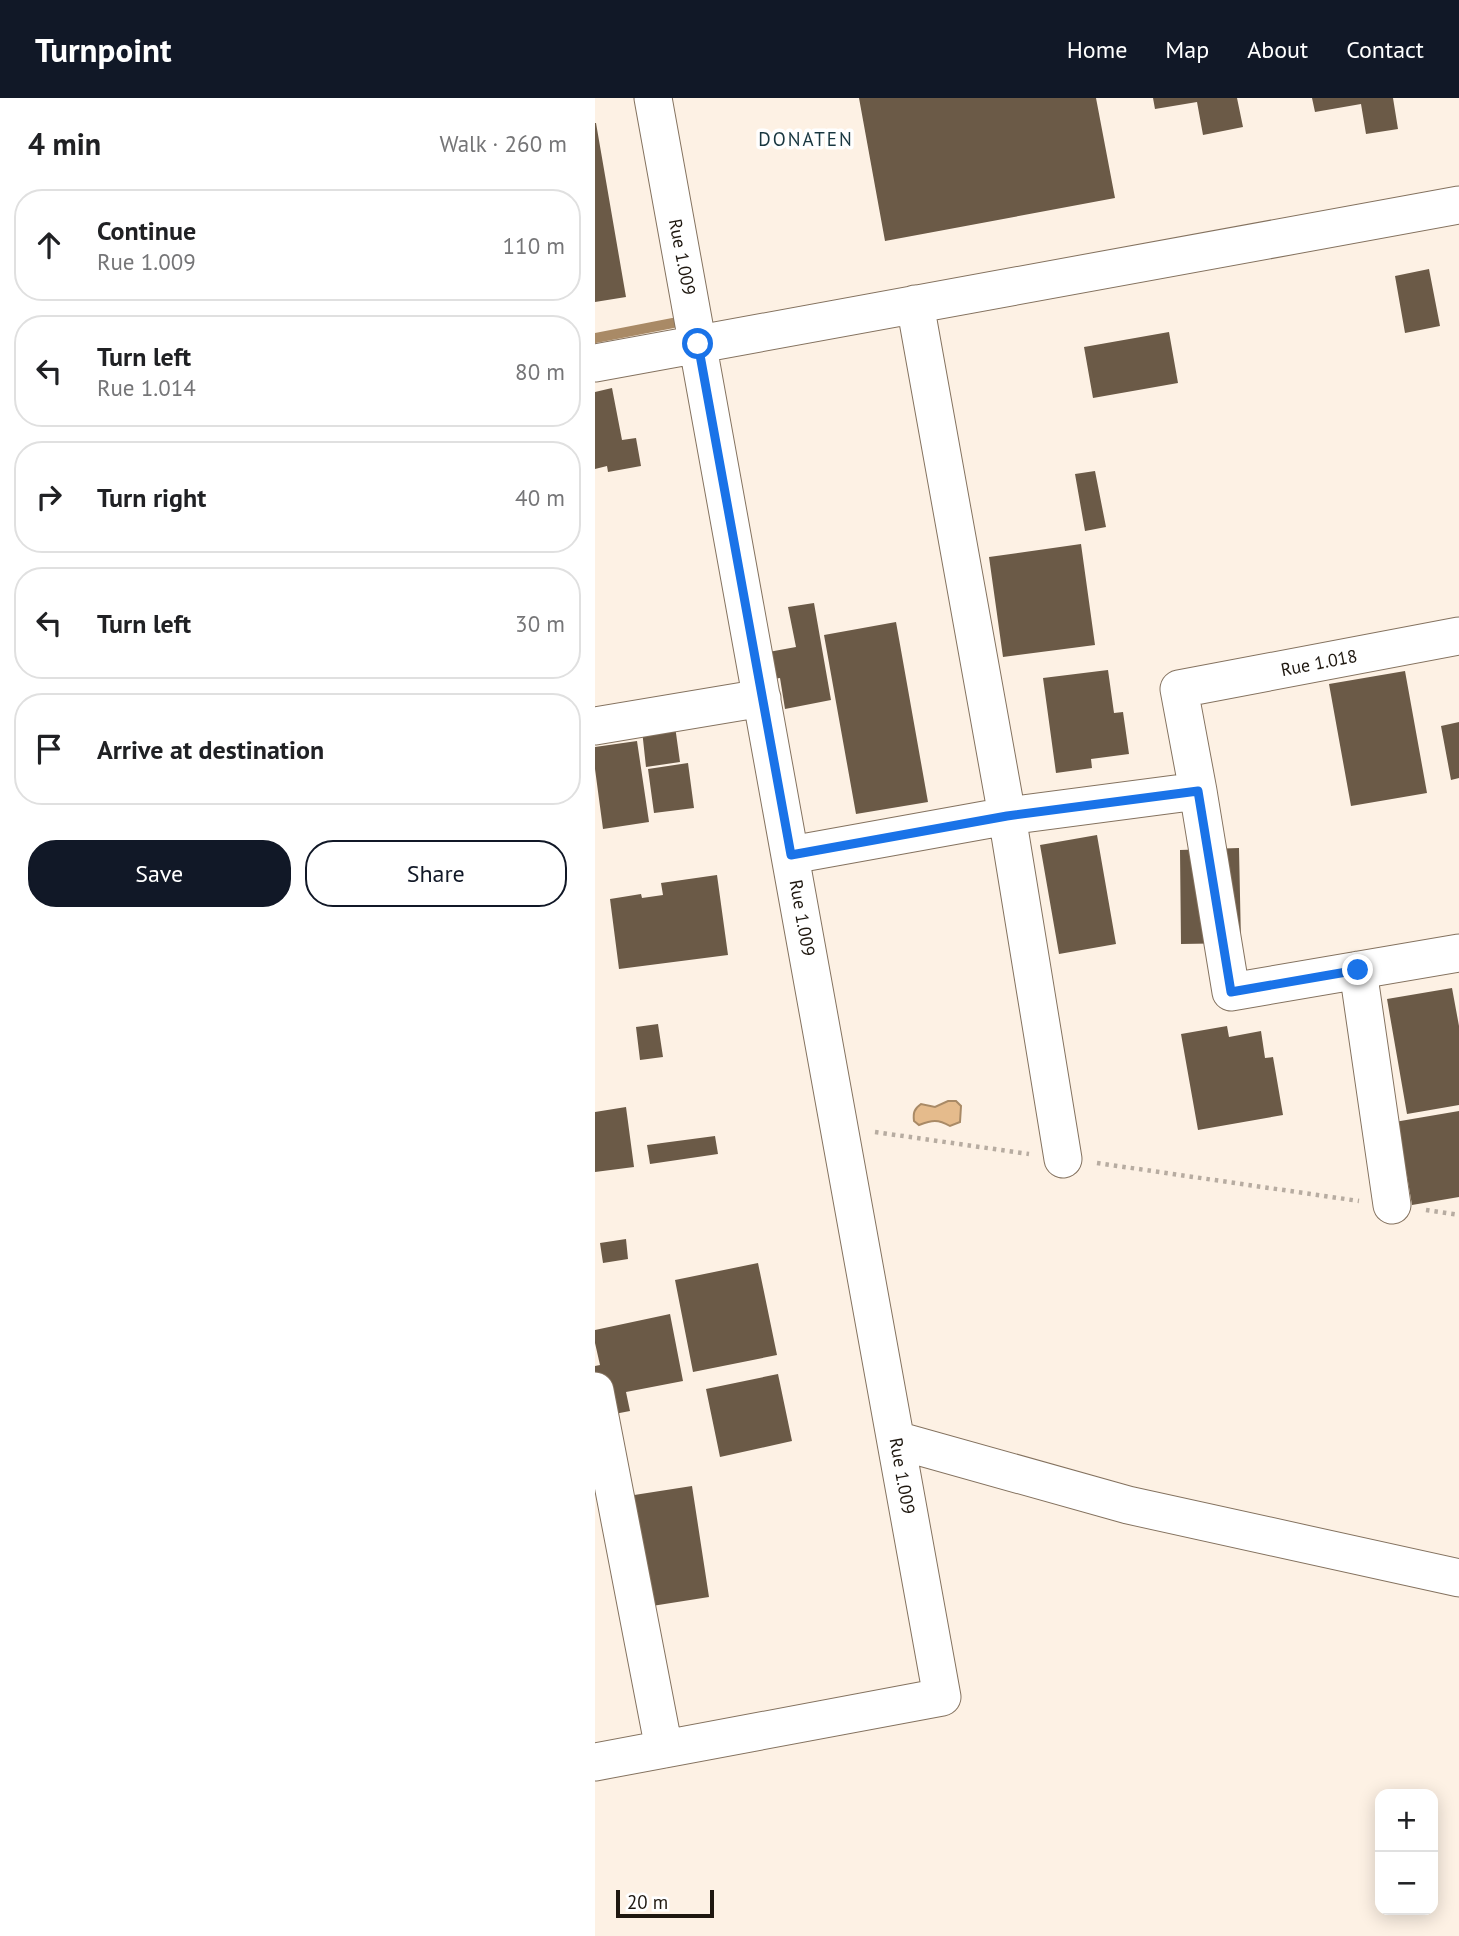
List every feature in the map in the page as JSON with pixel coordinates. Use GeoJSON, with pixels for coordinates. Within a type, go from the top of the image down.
{"type":"FeatureCollection","features":[{"type":"Feature","properties":{"kind":"street","name":"Rue 1.009"},"geometry":{"type":"LineString","coordinates":[[653,98],[942,1697],[664,1749]]}},
{"type":"Feature","properties":{"kind":"street"},"geometry":{"type":"LineString","coordinates":[[595,363],[1459,205]]}},
{"type":"Feature","properties":{"kind":"street"},"geometry":{"type":"LineString","coordinates":[[915,304],[1007,816],[1063,1159]]}},
{"type":"Feature","properties":{"kind":"street","name":"Rue 1.018"},"geometry":{"type":"LineString","coordinates":[[1198,791],[1179,689],[1459,636]]}},
{"type":"Feature","properties":{"kind":"street"},"geometry":{"type":"LineString","coordinates":[[595,726],[762,698]]}},
{"type":"Feature","properties":{"kind":"street"},"geometry":{"type":"LineString","coordinates":[[791,855],[1007,816],[1198,791],[1231,992],[1459,953]]}},
{"type":"Feature","properties":{"kind":"street"},"geometry":{"type":"LineString","coordinates":[[1358,970],[1392,1205]]}},
{"type":"Feature","properties":{"kind":"street"},"geometry":{"type":"LineString","coordinates":[[595,1391],[664,1749],[595,1762]]}},
{"type":"Feature","properties":{"kind":"street"},"geometry":{"type":"LineString","coordinates":[[896,1440],[1128,1505],[1459,1578]]}},
{"type":"Feature","properties":{"kind":"path"},"geometry":{"type":"LineString","coordinates":[[863,1130],[1459,1215]]}},
{"type":"Feature","properties":{"kind":"shaded area"},"geometry":{"type":"Polygon","coordinates":[[[948,1101],[956,1101],[961,1106],[960,1122],[950,1126],[935,1121],[919,1125],[914,1121],[915,1111],[921,1104],[935,1107],[948,1101]]]}},
{"type":"Feature","properties":{"kind":"building"},"geometry":{"type":"Polygon","coordinates":[[[859,98],[1096,98],[1115,198],[885,241],[859,98]]]}},
{"type":"Feature","properties":{"kind":"building"},"geometry":{"type":"Polygon","coordinates":[[[1153,98],[1237,98],[1243,127],[1203,135],[1197,102],[1155,109],[1153,98]]]}},
{"type":"Feature","properties":{"kind":"building"},"geometry":{"type":"Polygon","coordinates":[[[1312,98],[1393,98],[1398,129],[1366,134],[1361,104],[1315,112],[1312,98]]]}},
{"type":"Feature","properties":{"kind":"building"},"geometry":{"type":"Polygon","coordinates":[[[595,123],[626,297],[595,302],[595,123]]]}},
{"type":"Feature","properties":{"kind":"building"},"geometry":{"type":"Polygon","coordinates":[[[1429,269],[1440,326],[1405,333],[1395,276],[1429,269]]]}},
{"type":"Feature","properties":{"kind":"building"},"geometry":{"type":"Polygon","coordinates":[[[1169,332],[1178,383],[1093,398],[1084,347],[1169,332]]]}},
{"type":"Feature","properties":{"kind":"building"},"geometry":{"type":"Polygon","coordinates":[[[612,388],[622,440],[636,438],[641,466],[608,472],[607,466],[595,469],[595,392],[612,388]]]}},
{"type":"Feature","properties":{"kind":"building"},"geometry":{"type":"Polygon","coordinates":[[[1095,471],[1106,527],[1085,531],[1075,474],[1095,471]]]}},
{"type":"Feature","properties":{"kind":"building"},"geometry":{"type":"Polygon","coordinates":[[[1081,544],[1095,645],[1003,657],[989,557],[1081,544]]]}},
{"type":"Feature","properties":{"kind":"building"},"geometry":{"type":"Polygon","coordinates":[[[814,603],[831,700],[785,709],[780,678],[767,680],[763,653],[796,647],[788,607],[814,603]]]}},
{"type":"Feature","properties":{"kind":"building"},"geometry":{"type":"Polygon","coordinates":[[[896,622],[928,802],[856,814],[824,635],[896,622]]]}},
{"type":"Feature","properties":{"kind":"building"},"geometry":{"type":"Polygon","coordinates":[[[1108,670],[1114,713],[1123,712],[1129,754],[1091,759],[1092,768],[1056,773],[1043,678],[1108,670]]]}},
{"type":"Feature","properties":{"kind":"building"},"geometry":{"type":"Polygon","coordinates":[[[1405,671],[1427,793],[1351,806],[1329,684],[1405,671]]]}},
{"type":"Feature","properties":{"kind":"building"},"geometry":{"type":"Polygon","coordinates":[[[1459,722],[1459,778],[1451,780],[1441,726],[1459,722]]]}},
{"type":"Feature","properties":{"kind":"building"},"geometry":{"type":"Polygon","coordinates":[[[675,726],[680,762],[646,767],[642,730],[675,726]]]}},
{"type":"Feature","properties":{"kind":"building"},"geometry":{"type":"Polygon","coordinates":[[[637,741],[649,822],[603,829],[595,769],[595,747],[637,741]]]}},
{"type":"Feature","properties":{"kind":"building"},"geometry":{"type":"Polygon","coordinates":[[[688,763],[694,808],[654,813],[648,769],[688,763]]]}},
{"type":"Feature","properties":{"kind":"building"},"geometry":{"type":"Polygon","coordinates":[[[1097,835],[1116,944],[1059,954],[1040,845],[1097,835]]]}},
{"type":"Feature","properties":{"kind":"building"},"geometry":{"type":"Polygon","coordinates":[[[1239,848],[1241,943],[1181,944],[1180,850],[1239,848]]]}},
{"type":"Feature","properties":{"kind":"building"},"geometry":{"type":"Polygon","coordinates":[[[717,875],[728,955],[619,969],[610,899],[641,894],[642,898],[663,895],[661,883],[717,875]]]}},
{"type":"Feature","properties":{"kind":"building"},"geometry":{"type":"Polygon","coordinates":[[[1452,988],[1459,1026],[1459,1105],[1407,1114],[1387,999],[1452,988]]]}},
{"type":"Feature","properties":{"kind":"building"},"geometry":{"type":"Polygon","coordinates":[[[658,1024],[663,1057],[640,1060],[636,1027],[658,1024]]]}},
{"type":"Feature","properties":{"kind":"building"},"geometry":{"type":"Polygon","coordinates":[[[1227,1026],[1229,1037],[1261,1031],[1265,1058],[1273,1057],[1283,1115],[1198,1130],[1181,1034],[1227,1026]]]}},
{"type":"Feature","properties":{"kind":"building"},"geometry":{"type":"Polygon","coordinates":[[[626,1107],[634,1167],[595,1172],[595,1112],[626,1107]]]}},
{"type":"Feature","properties":{"kind":"building"},"geometry":{"type":"Polygon","coordinates":[[[1459,1111],[1459,1197],[1412,1205],[1401,1141],[1377,1125],[1459,1111]]]}},
{"type":"Feature","properties":{"kind":"building"},"geometry":{"type":"Polygon","coordinates":[[[715,1136],[718,1154],[650,1164],[647,1145],[715,1136]]]}},
{"type":"Feature","properties":{"kind":"building"},"geometry":{"type":"Polygon","coordinates":[[[626,1239],[628,1259],[603,1263],[600,1243],[626,1239]]]}},
{"type":"Feature","properties":{"kind":"building"},"geometry":{"type":"Polygon","coordinates":[[[758,1263],[777,1355],[693,1372],[675,1280],[758,1263]]]}},
{"type":"Feature","properties":{"kind":"building"},"geometry":{"type":"Polygon","coordinates":[[[670,1314],[683,1381],[626,1392],[630,1411],[604,1416],[595,1399],[595,1366],[600,1365],[595,1330],[670,1314]]]}},
{"type":"Feature","properties":{"kind":"building"},"geometry":{"type":"Polygon","coordinates":[[[778,1374],[792,1441],[720,1457],[706,1389],[778,1374]]]}},
{"type":"Feature","properties":{"kind":"building"},"geometry":{"type":"Polygon","coordinates":[[[692,1486],[709,1597],[633,1609],[615,1498],[692,1486]]]}},
{"type":"Feature","properties":{"kind":"waterway"},"geometry":{"type":"LineString","coordinates":[[595,338],[673,323]]}},
{"type":"Feature","properties":{"kind":"district","name":"DONATEN"},"geometry":{"type":"Point","coordinates":[806,139]}},
{"type":"Feature","properties":{"kind":"route"},"geometry":{"type":"LineString","coordinates":[[698,344],[791,855],[1007,816],[1198,791],[1231,992],[1358,970]]}}]}
